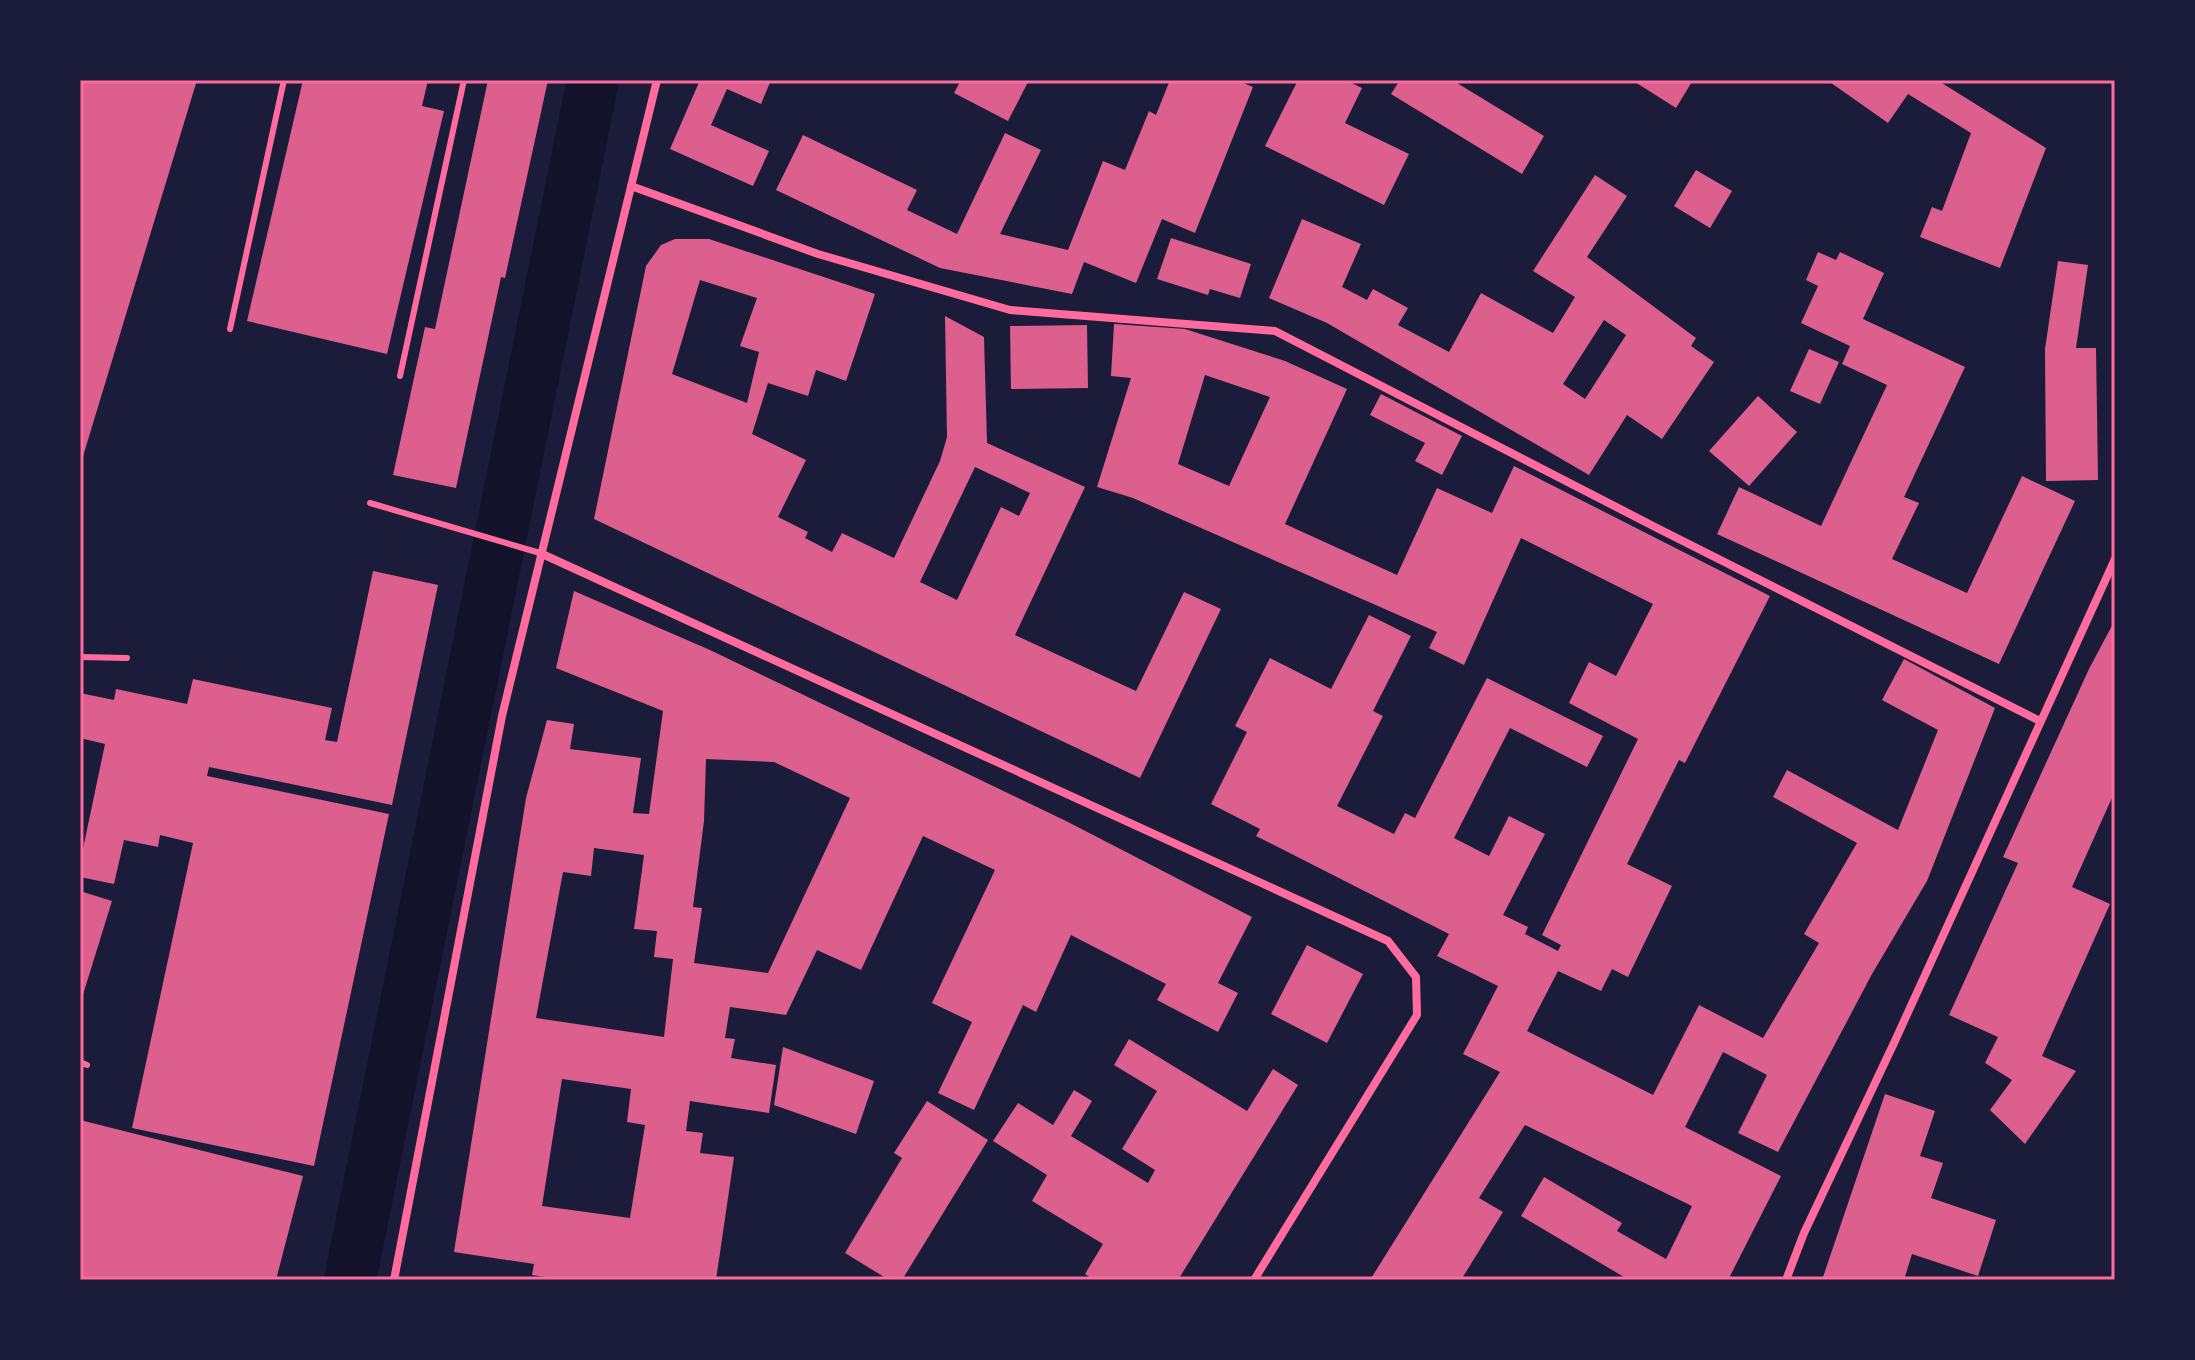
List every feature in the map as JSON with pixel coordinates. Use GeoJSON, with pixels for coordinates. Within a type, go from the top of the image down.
{"type":"FeatureCollection","features":[{"type":"Feature","properties":{"kind":"street"},"geometry":{"type":"LineString","coordinates":[[394,1280],[502,716],[657,80]]}},
{"type":"Feature","properties":{"kind":"street"},"geometry":{"type":"LineString","coordinates":[[631,186],[818,254],[1010,310],[1275,331],[2040,721]]}},
{"type":"Feature","properties":{"kind":"street"},"geometry":{"type":"LineString","coordinates":[[540,553],[1388,941],[1416,977],[1417,1015],[1254,1280]]}},
{"type":"Feature","properties":{"kind":"street"},"geometry":{"type":"LineString","coordinates":[[1786,1280],[1804,1233],[2115,559]]}},
{"type":"Feature","properties":{"kind":"lane"},"geometry":{"type":"LineString","coordinates":[[230,329],[284,80]]}},
{"type":"Feature","properties":{"kind":"lane"},"geometry":{"type":"LineString","coordinates":[[400,376],[464,80]]}},
{"type":"Feature","properties":{"kind":"lane"},"geometry":{"type":"LineString","coordinates":[[370,503],[540,553]]}},
{"type":"Feature","properties":{"kind":"lane"},"geometry":{"type":"LineString","coordinates":[[80,657],[127,658]]}},
{"type":"Feature","properties":{"kind":"building"},"geometry":{"type":"Polygon","coordinates":[[[80,80],[197,80],[81,463],[80,463],[80,80]]]}},
{"type":"Feature","properties":{"kind":"building"},"geometry":{"type":"Polygon","coordinates":[[[303,80],[428,80],[422,106],[444,111],[387,354],[247,321],[303,80]]]}},
{"type":"Feature","properties":{"kind":"building"},"geometry":{"type":"Polygon","coordinates":[[[488,80],[548,80],[505,278],[501,277],[456,488],[393,475],[425,327],[435,329],[488,80]]]}},
{"type":"Feature","properties":{"kind":"building"},"geometry":{"type":"Polygon","coordinates":[[[700,80],[771,80],[761,104],[727,89],[711,125],[769,151],[753,186],[670,149],[700,80]]]}},
{"type":"Feature","properties":{"kind":"building"},"geometry":{"type":"Polygon","coordinates":[[[961,80],[1029,80],[1008,121],[954,93],[961,80]]]}},
{"type":"Feature","properties":{"kind":"building"},"geometry":{"type":"Polygon","coordinates":[[[1170,80],[1236,80],[1253,87],[1195,233],[1162,219],[1136,283],[1084,262],[1072,294],[940,268],[776,190],[803,135],[917,190],[907,210],[957,234],[1005,133],[1041,150],[1000,234],[1068,250],[1103,161],[1125,170],[1149,111],[1156,115],[1170,80]]]}},
{"type":"Feature","properties":{"kind":"building"},"geometry":{"type":"Polygon","coordinates":[[[1298,80],[1345,80],[1362,88],[1345,123],[1409,154],[1384,205],[1265,146],[1298,80]]]}},
{"type":"Feature","properties":{"kind":"building"},"geometry":{"type":"Polygon","coordinates":[[[1400,80],[1452,80],[1544,136],[1522,174],[1391,94],[1400,80]]]}},
{"type":"Feature","properties":{"kind":"building"},"geometry":{"type":"Polygon","coordinates":[[[1636,80],[1693,80],[1676,108],[1636,80]]]}},
{"type":"Feature","properties":{"kind":"building"},"geometry":{"type":"Polygon","coordinates":[[[1827,80],[1937,80],[2046,148],[2000,268],[1920,237],[1932,207],[1942,211],[1971,133],[1908,94],[1888,123],[1827,80]]]}},
{"type":"Feature","properties":{"kind":"building"},"geometry":{"type":"Polygon","coordinates":[[[1696,170],[1732,191],[1710,228],[1674,206],[1696,170]]]}},
{"type":"Feature","properties":{"kind":"building"},"geometry":{"type":"Polygon","coordinates":[[[1595,175],[1627,196],[1587,257],[1696,338],[1691,346],[1714,362],[1662,439],[1627,415],[1589,475],[1327,323],[1269,298],[1302,219],[1361,244],[1342,287],[1367,300],[1373,289],[1408,308],[1398,325],[1449,352],[1481,293],[1553,333],[1575,297],[1533,271],[1595,175]],[[1604,320],[1563,384],[1585,399],[1626,335],[1604,320]]]}},
{"type":"Feature","properties":{"kind":"building"},"geometry":{"type":"Polygon","coordinates":[[[1171,238],[1251,264],[1240,298],[1210,289],[1208,295],[1157,279],[1171,238]]]}},
{"type":"Feature","properties":{"kind":"building"},"geometry":{"type":"Polygon","coordinates":[[[675,239],[709,239],[875,294],[846,381],[816,370],[808,396],[768,383],[752,434],[806,460],[778,517],[808,532],[805,538],[832,552],[842,533],[894,558],[940,461],[947,437],[945,316],[984,337],[987,443],[1085,487],[1015,635],[1136,691],[1184,592],[1221,609],[1140,778],[594,519],[646,266],[661,245],[675,239]],[[700,280],[672,374],[747,403],[759,352],[740,346],[757,298],[700,280]],[[975,467],[920,582],[957,600],[1001,507],[1019,516],[1030,493],[975,467]]]}},
{"type":"Feature","properties":{"kind":"building"},"geometry":{"type":"Polygon","coordinates":[[[1818,252],[1836,260],[1840,252],[1884,273],[1863,319],[1965,367],[1904,497],[1919,503],[1892,559],[1967,593],[2022,476],[2075,501],[1999,664],[1717,534],[1739,487],[1821,526],[1887,385],[1842,364],[1850,346],[1801,323],[1818,286],[1806,280],[1818,252]]]}},
{"type":"Feature","properties":{"kind":"building"},"geometry":{"type":"Polygon","coordinates":[[[2058,261],[2088,265],[2076,348],[2096,348],[2098,480],[2046,481],[2045,349],[2058,261]]]}},
{"type":"Feature","properties":{"kind":"building"},"geometry":{"type":"Polygon","coordinates":[[[1114,324],[1185,329],[1285,361],[1347,389],[1285,524],[1397,575],[1437,488],[1492,513],[1514,466],[1770,596],[1685,763],[1679,760],[1627,864],[1672,886],[1628,977],[1612,969],[1601,991],[1558,971],[1527,1031],[1653,1095],[1699,1005],[1763,1038],[1819,943],[1804,934],[1857,843],[1773,797],[1787,770],[1898,830],[1938,730],[1882,700],[1904,659],[1995,708],[1927,881],[1872,974],[1778,1152],[1738,1133],[1767,1075],[1723,1052],[1685,1127],[1781,1176],[1728,1280],[1629,1280],[1521,1216],[1544,1177],[1622,1223],[1617,1231],[1666,1259],[1692,1206],[1525,1125],[1479,1198],[1503,1212],[1461,1280],[1370,1280],[1500,1072],[1463,1054],[1498,986],[1437,956],[1449,934],[1256,836],[1260,829],[1211,804],[1247,732],[1235,726],[1270,658],[1331,689],[1369,615],[1411,636],[1373,711],[1383,716],[1337,806],[1394,834],[1405,813],[1415,818],[1487,678],[1603,736],[1587,767],[1510,728],[1454,838],[1489,856],[1509,816],[1545,834],[1503,915],[1528,927],[1525,934],[1558,951],[1561,945],[1542,935],[1638,739],[1569,703],[1589,662],[1616,676],[1653,604],[1521,538],[1464,665],[1429,648],[1437,632],[1133,498],[1097,487],[1131,378],[1111,376],[1114,324]],[[1205,375],[1178,464],[1229,486],[1270,397],[1205,375]]]}},
{"type":"Feature","properties":{"kind":"building"},"geometry":{"type":"Polygon","coordinates":[[[1087,325],[1088,388],[1011,389],[1010,326],[1087,325]]]}},
{"type":"Feature","properties":{"kind":"building"},"geometry":{"type":"Polygon","coordinates":[[[1809,349],[1839,362],[1820,404],[1790,391],[1809,349]]]}},
{"type":"Feature","properties":{"kind":"building"},"geometry":{"type":"Polygon","coordinates":[[[1381,394],[1462,436],[1442,475],[1415,461],[1425,443],[1370,415],[1381,394]]]}},
{"type":"Feature","properties":{"kind":"building"},"geometry":{"type":"Polygon","coordinates":[[[1758,396],[1797,432],[1749,486],[1709,451],[1758,396]]]}},
{"type":"Feature","properties":{"kind":"building"},"geometry":{"type":"Polygon","coordinates":[[[373,571],[438,585],[392,805],[209,767],[207,776],[389,814],[314,1166],[132,1128],[193,843],[160,835],[158,847],[124,840],[114,884],[80,877],[80,863],[105,744],[80,738],[80,693],[114,700],[116,689],[187,704],[193,679],[332,708],[325,740],[337,742],[373,571]]]}},
{"type":"Feature","properties":{"kind":"building"},"geometry":{"type":"Polygon","coordinates":[[[574,591],[710,650],[1066,821],[1252,917],[1218,983],[1238,993],[1218,1032],[1157,1000],[1166,984],[1071,935],[1036,1012],[1023,1005],[974,1110],[938,1093],[972,1022],[932,1003],[995,870],[923,836],[861,970],[817,950],[786,1015],[730,1007],[725,1038],[735,1039],[731,1058],[776,1065],[769,1113],[690,1101],[686,1131],[703,1133],[700,1153],[734,1157],[716,1280],[566,1280],[532,1275],[534,1264],[454,1252],[526,798],[547,720],[574,724],[570,749],[641,758],[633,813],[649,814],[663,711],[556,668],[574,591]],[[706,759],[704,821],[693,907],[702,908],[694,963],[768,973],[850,798],[774,762],[706,759]],[[594,848],[591,876],[563,872],[536,1018],[664,1037],[673,959],[654,957],[657,931],[634,929],[644,855],[594,848]],[[562,1079],[542,1206],[630,1218],[645,1125],[627,1122],[631,1089],[562,1079]]]}},
{"type":"Feature","properties":{"kind":"building"},"geometry":{"type":"Polygon","coordinates":[[[2115,620],[2115,791],[2072,887],[2110,904],[2042,1056],[2076,1071],[2025,1144],[1990,1110],[2012,1080],[1985,1063],[1998,1037],[1949,1015],[2018,863],[2003,857],[2089,669],[2115,620]]]}},
{"type":"Feature","properties":{"kind":"building"},"geometry":{"type":"Polygon","coordinates":[[[80,891],[112,901],[81,1001],[80,1001],[80,891]]]}},
{"type":"Feature","properties":{"kind":"building"},"geometry":{"type":"Polygon","coordinates":[[[1307,945],[1363,974],[1327,1043],[1271,1014],[1307,945]]]}},
{"type":"Feature","properties":{"kind":"building"},"geometry":{"type":"Polygon","coordinates":[[[1129,1039],[1247,1111],[1273,1069],[1298,1085],[1178,1280],[1094,1280],[1085,1274],[1103,1244],[1032,1201],[1047,1175],[993,1141],[1018,1103],[1053,1125],[1074,1090],[1092,1101],[1071,1136],[1148,1183],[1155,1170],[1122,1149],[1157,1091],[1114,1065],[1129,1039]]]}},
{"type":"Feature","properties":{"kind":"building"},"geometry":{"type":"Polygon","coordinates":[[[783,1047],[874,1081],[856,1134],[774,1105],[783,1047]]]}},
{"type":"Feature","properties":{"kind":"building"},"geometry":{"type":"Polygon","coordinates":[[[1885,1094],[1935,1111],[1920,1156],[1943,1163],[1931,1198],[1996,1220],[1978,1276],[1912,1254],[1904,1280],[1822,1280],[1885,1094]]]}},
{"type":"Feature","properties":{"kind":"building"},"geometry":{"type":"Polygon","coordinates":[[[927,1101],[988,1140],[902,1280],[889,1280],[845,1253],[902,1158],[894,1153],[927,1101]]]}},
{"type":"Feature","properties":{"kind":"building"},"geometry":{"type":"Polygon","coordinates":[[[80,1120],[303,1176],[276,1280],[80,1280],[80,1120]]]}},
{"type":"Feature","properties":{"kind":"waterway"},"geometry":{"type":"LineString","coordinates":[[350,1280],[593,80]]}}]}
